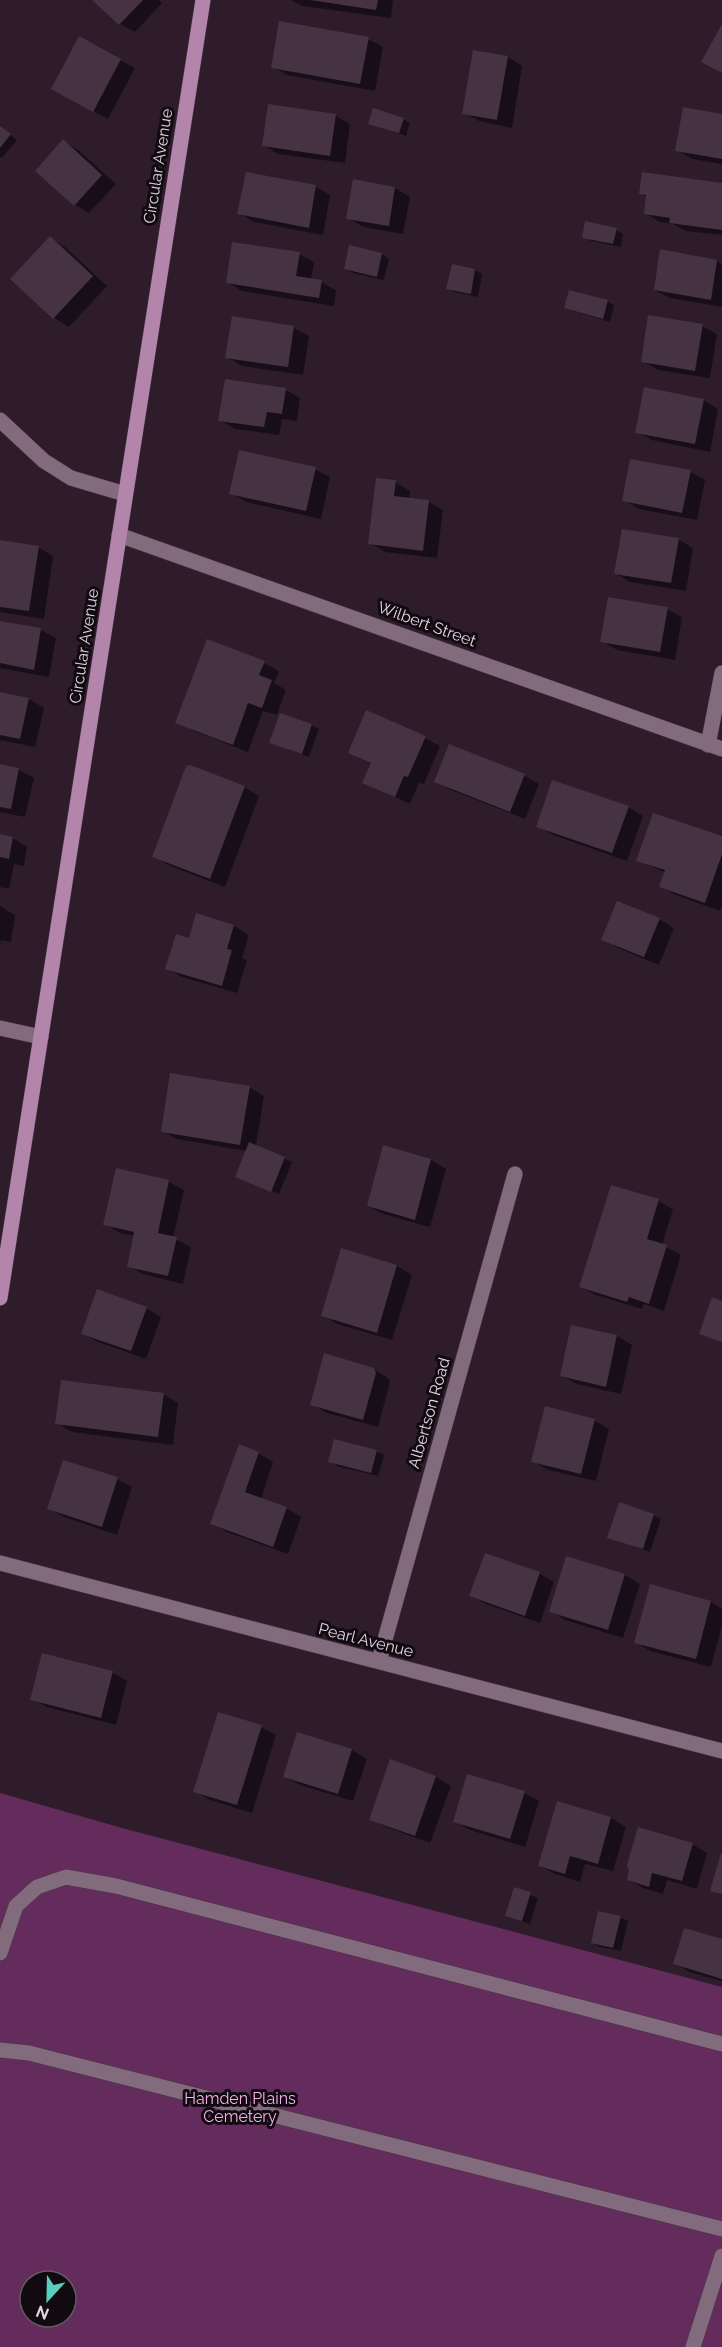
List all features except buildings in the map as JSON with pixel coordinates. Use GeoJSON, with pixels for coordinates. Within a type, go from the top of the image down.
{"type":"FeatureCollection","features":[{"type":"Feature","properties":{"kind":"main road","name":"Circular Avenue"},"geometry":{"type":"LineString","coordinates":[[0,1298],[203,0]]}},
{"type":"Feature","properties":{"kind":"street"},"geometry":{"type":"LineString","coordinates":[[0,420],[44,461],[70,478],[125,494]]}},
{"type":"Feature","properties":{"kind":"street","name":"Wilbert Street"},"geometry":{"type":"LineString","coordinates":[[119,535],[715,747]]}},
{"type":"Feature","properties":{"kind":"street"},"geometry":{"type":"LineString","coordinates":[[715,747],[722,672]]}},
{"type":"Feature","properties":{"kind":"street"},"geometry":{"type":"LineString","coordinates":[[0,1028],[41,1037]]}},
{"type":"Feature","properties":{"kind":"street","name":"Albertson Road"},"geometry":{"type":"LineString","coordinates":[[379,1661],[515,1174]]}},
{"type":"Feature","properties":{"kind":"street","name":"Pearl Avenue"},"geometry":{"type":"LineString","coordinates":[[0,1563],[722,1751]]}},
{"type":"Feature","properties":{"kind":"street"},"geometry":{"type":"LineString","coordinates":[[0,1953],[16,1906],[37,1887],[66,1877],[116,1886],[722,2044]]}},
{"type":"Feature","properties":{"kind":"street"},"geometry":{"type":"LineString","coordinates":[[0,2050],[41,2056],[722,2229]]}},
{"type":"Feature","properties":{"kind":"street"},"geometry":{"type":"LineString","coordinates":[[693,2347],[722,2256]]}},
{"type":"Feature","properties":{"kind":"green space","name":"Hamden Plains Cemetery"},"geometry":{"type":"Polygon","coordinates":[[[0,1793],[122,1828],[722,1987],[722,2347],[0,2347],[0,1793]]]}}]}
